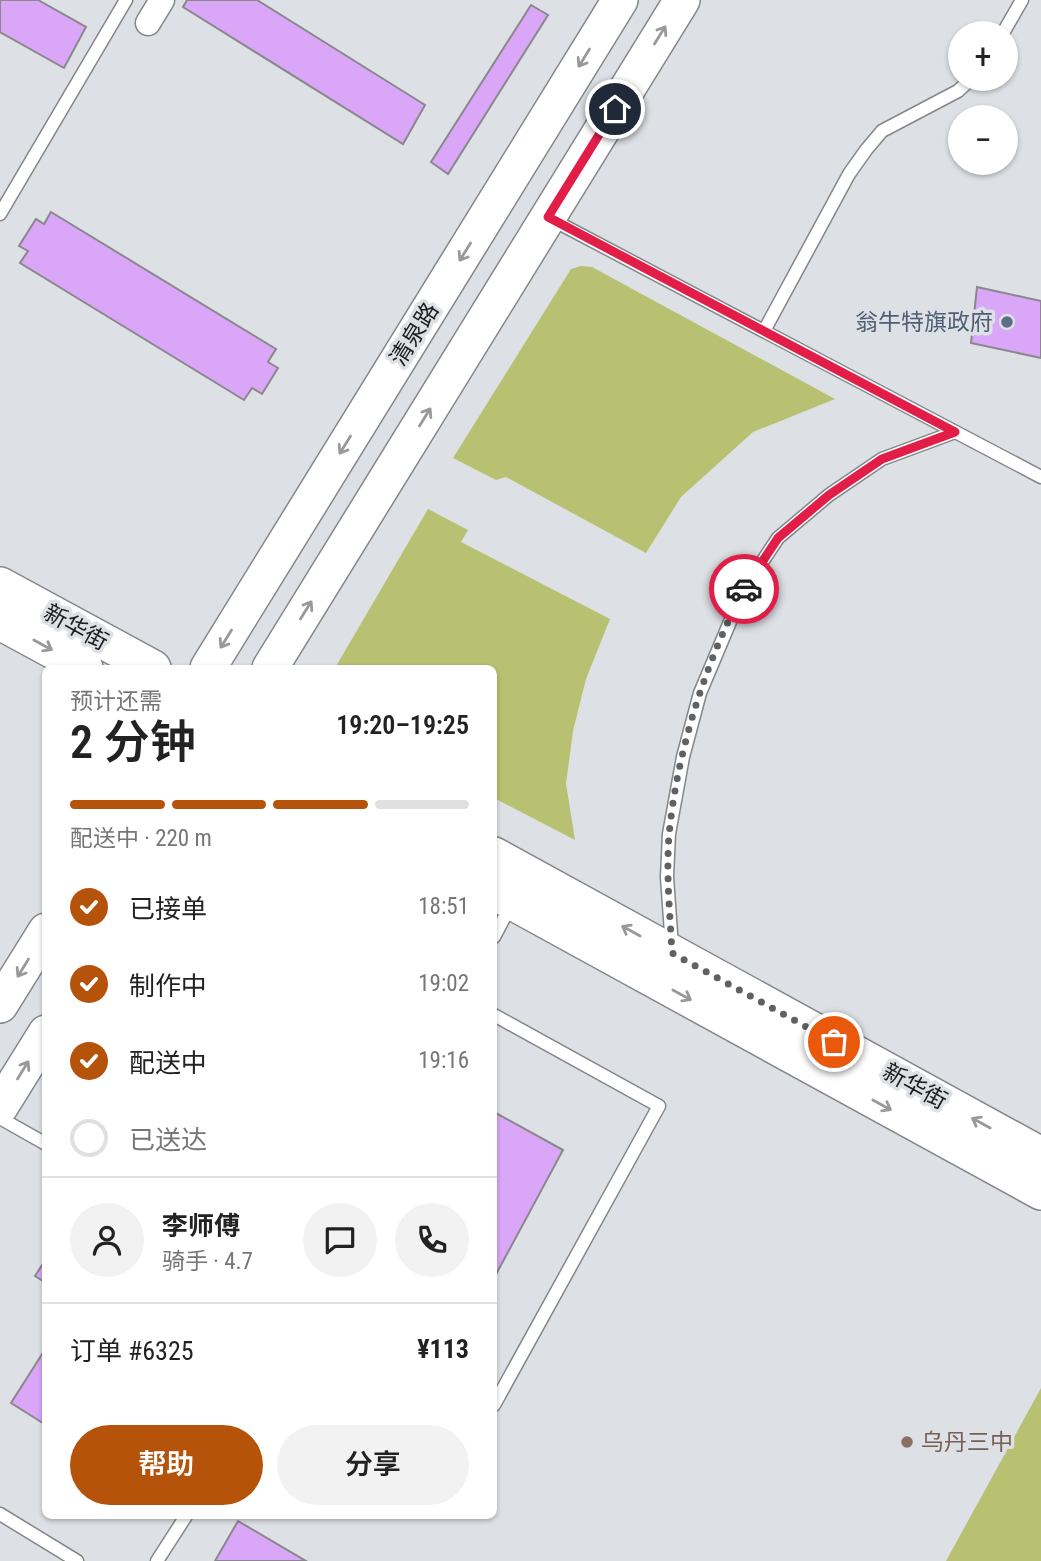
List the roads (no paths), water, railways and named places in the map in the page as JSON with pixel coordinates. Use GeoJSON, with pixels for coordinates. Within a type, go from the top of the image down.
{"type":"FeatureCollection","features":[{"type":"Feature","properties":{"kind":"street"},"geometry":{"type":"LineString","coordinates":[[148,23],[162,0]]}},
{"type":"Feature","properties":{"kind":"street","name":"清泉路"},"geometry":{"type":"LineString","coordinates":[[210,665],[620,0]]}},
{"type":"Feature","properties":{"kind":"street"},"geometry":{"type":"LineString","coordinates":[[272,665],[682,0]]}},
{"type":"Feature","properties":{"kind":"street","name":"新华街"},"geometry":{"type":"LineString","coordinates":[[0,585],[147,665]]}},
{"type":"Feature","properties":{"kind":"street","name":"新华街"},"geometry":{"type":"LineString","coordinates":[[0,622],[79,665]]}},
{"type":"Feature","properties":{"kind":"street","name":"新华街"},"geometry":{"type":"LineString","coordinates":[[497,857],[1041,1155]]}},
{"type":"Feature","properties":{"kind":"street","name":"新华街"},"geometry":{"type":"LineString","coordinates":[[503,897],[1041,1192]]}},
{"type":"Feature","properties":{"kind":"street"},"geometry":{"type":"LineString","coordinates":[[0,1005],[42,937]]}},
{"type":"Feature","properties":{"kind":"street"},"geometry":{"type":"LineString","coordinates":[[0,1107],[42,1039]]}},
{"type":"Feature","properties":{"kind":"lane"},"geometry":{"type":"LineString","coordinates":[[0,214],[124,4],[109,0]]}},
{"type":"Feature","properties":{"kind":"lane"},"geometry":{"type":"LineString","coordinates":[[1010,21],[1022,0]]}},
{"type":"Feature","properties":{"kind":"lane"},"geometry":{"type":"LineString","coordinates":[[764,331],[849,174],[866,150],[882,131],[958,91]]}},
{"type":"Feature","properties":{"kind":"lane"},"geometry":{"type":"LineString","coordinates":[[548,217],[1041,477]]}},
{"type":"Feature","properties":{"kind":"lane"},"geometry":{"type":"LineString","coordinates":[[672,953],[667,877],[669,834],[683,757],[701,693],[743,591],[778,538],[829,495],[882,459],[955,432]]}},
{"type":"Feature","properties":{"kind":"lane"},"geometry":{"type":"LineString","coordinates":[[497,924],[503,897]]}},
{"type":"Feature","properties":{"kind":"lane"},"geometry":{"type":"LineString","coordinates":[[497,1016],[659,1106],[497,1400]]}},
{"type":"Feature","properties":{"kind":"lane"},"geometry":{"type":"LineString","coordinates":[[0,1118],[42,1142]]}},
{"type":"Feature","properties":{"kind":"lane"},"geometry":{"type":"LineString","coordinates":[[0,1514],[77,1561]]}},
{"type":"Feature","properties":{"kind":"lane"},"geometry":{"type":"LineString","coordinates":[[157,1561],[184,1519]]}},
{"type":"Feature","properties":{"kind":"place","name":"翁牛特旗政府"},"geometry":{"type":"Point","coordinates":[1007,322]}},
{"type":"Feature","properties":{"kind":"place","name":"乌丹三中"},"geometry":{"type":"Point","coordinates":[907,1442]}}]}
